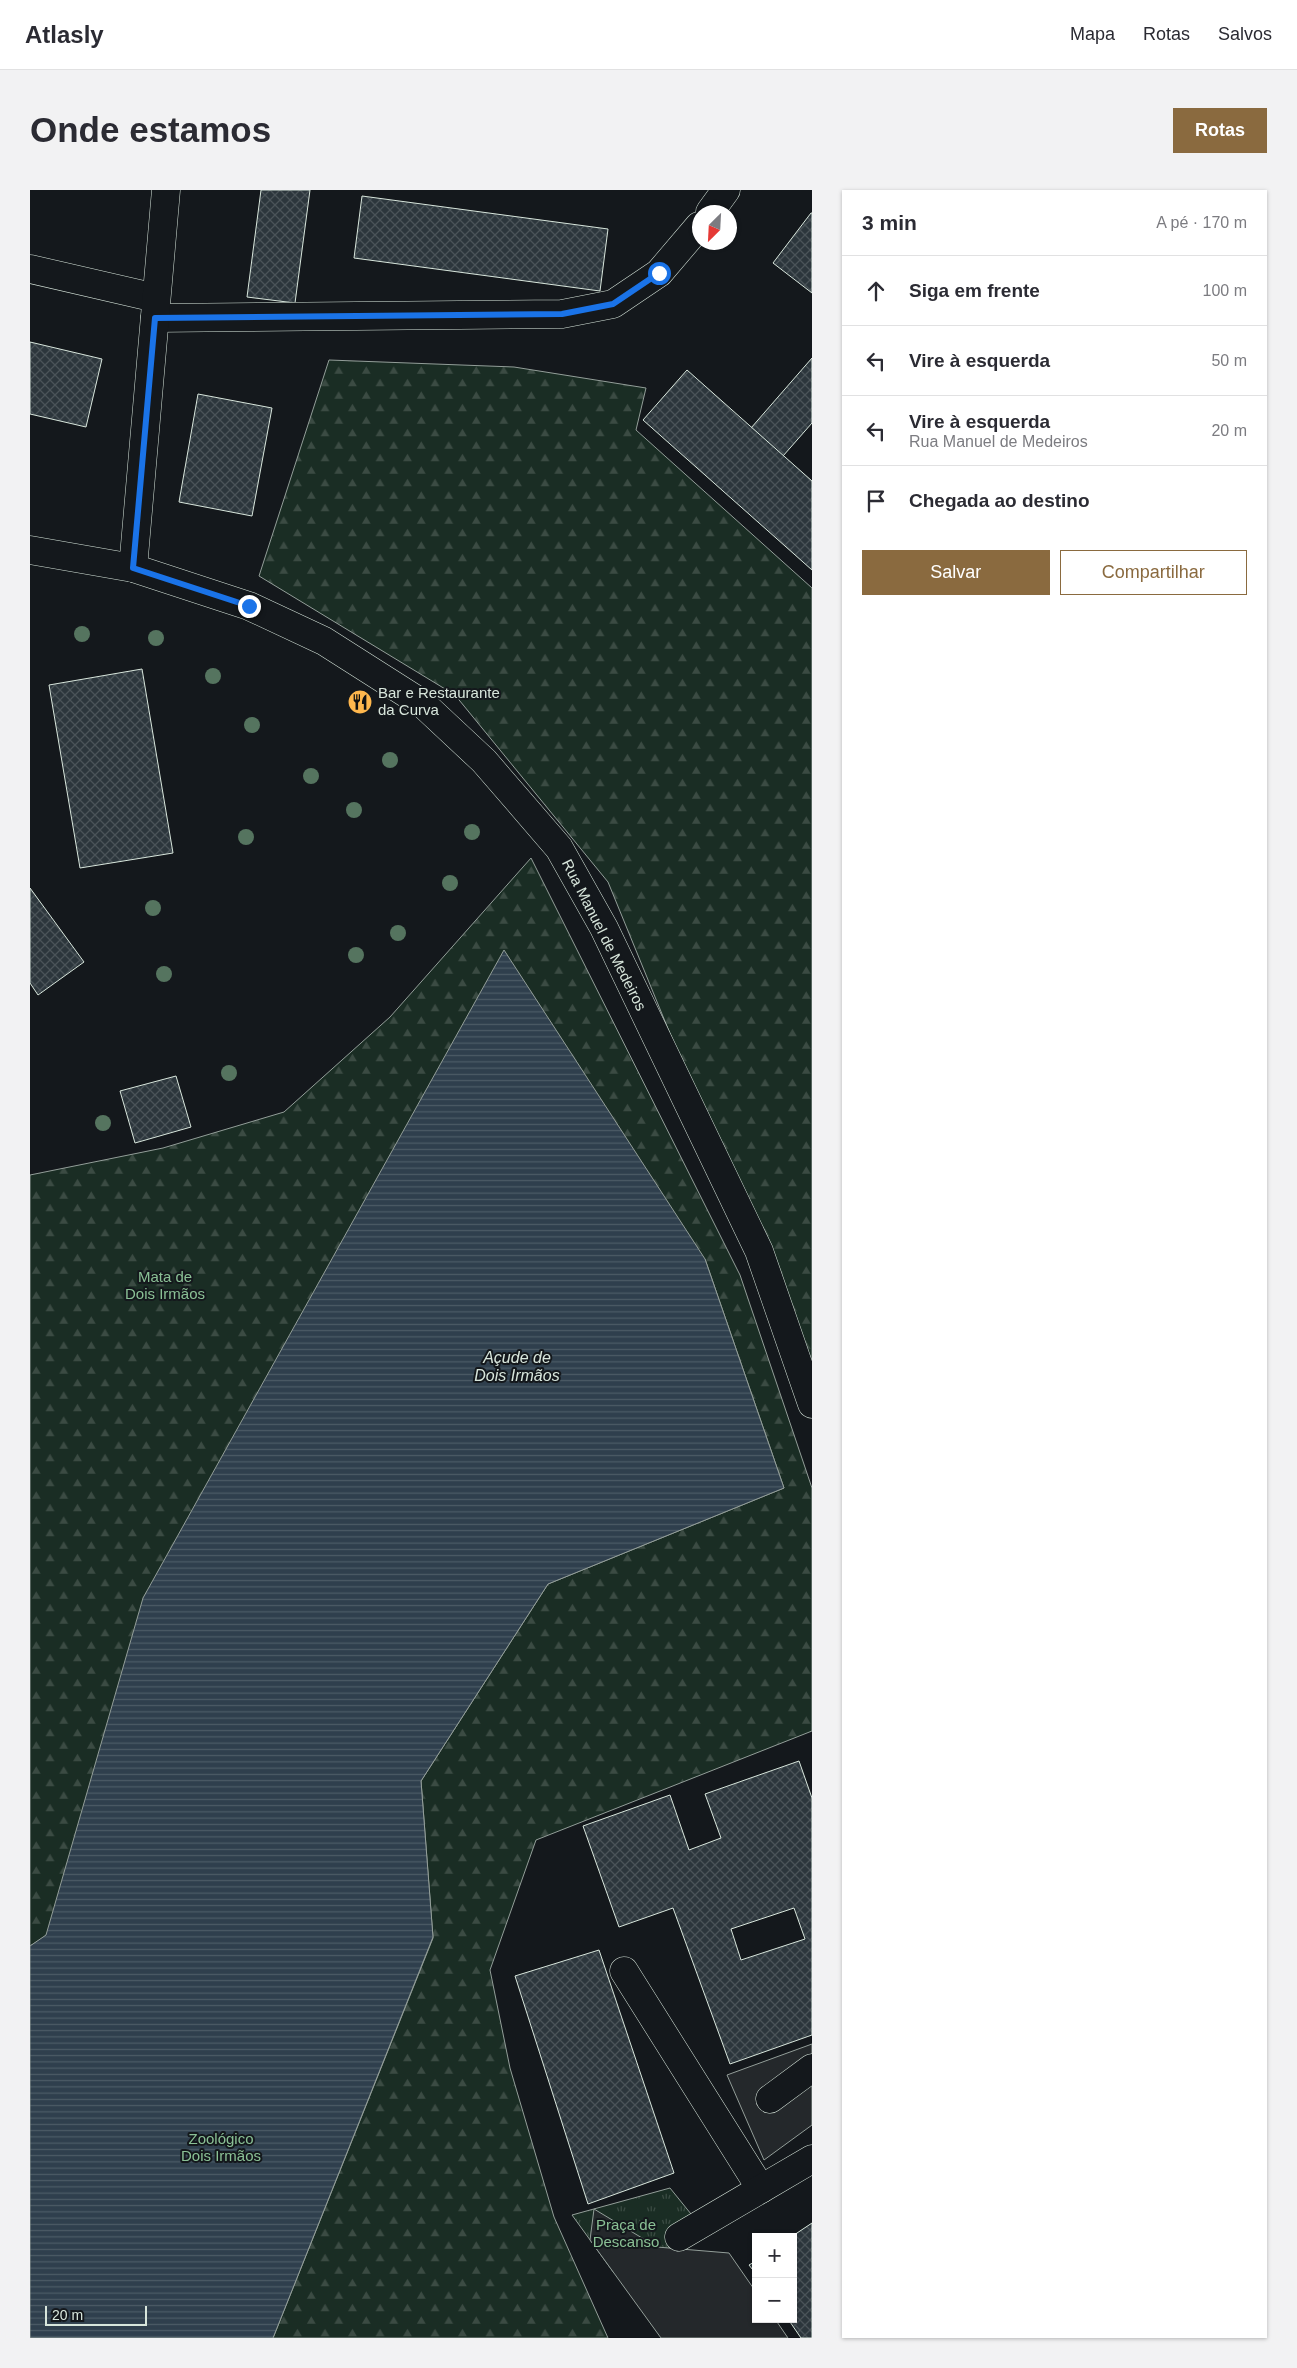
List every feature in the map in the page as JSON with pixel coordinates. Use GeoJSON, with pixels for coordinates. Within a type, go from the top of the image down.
{"type":"FeatureCollection","features":[{"type":"Feature","properties":{"kind":"main road"},"geometry":{"type":"LineString","coordinates":[[133,568],[166,190]]}},
{"type":"Feature","properties":{"kind":"main road"},"geometry":{"type":"LineString","coordinates":[[715,205],[726,190]]}},
{"type":"Feature","properties":{"kind":"main road"},"geometry":{"type":"LineString","coordinates":[[30,269],[155,308],[562,314],[613,304],[659,273],[692,235]]}},
{"type":"Feature","properties":{"kind":"main road","name":"Rua Manuel de Medeiros"},"geometry":{"type":"LineString","coordinates":[[30,550],[133,568],[249,606],[324,641],[423,704],[484,761],[558,848],[604,928],[759,1251],[812,1404]]}},
{"type":"Feature","properties":{"kind":"main road"},"geometry":{"type":"LineString","coordinates":[[624,1971],[761,2189]]}},
{"type":"Feature","properties":{"kind":"main road"},"geometry":{"type":"LineString","coordinates":[[770,2099],[812,2068]]}},
{"type":"Feature","properties":{"kind":"main road"},"geometry":{"type":"LineString","coordinates":[[679,2237],[812,2159]]}},
{"type":"Feature","properties":{"kind":"green space"},"geometry":{"type":"Polygon","coordinates":[[[329,360],[514,367],[646,388],[636,430],[812,588],[812,1404],[759,1251],[608,882],[455,695],[259,576],[329,360]]]}},
{"type":"Feature","properties":{"kind":"green space","name":"Mata de Dois Irmãos"},"geometry":{"type":"Polygon","coordinates":[[[531,858],[740,1275],[812,1488],[812,1731],[536,1840],[490,1970],[510,2068],[554,2217],[608,2338],[273,2338],[433,1938],[421,1781],[548,1584],[784,1488],[705,1259],[46,1936],[30,1946],[30,1175],[163,1148],[284,1112],[390,1017],[531,858]]]}},
{"type":"Feature","properties":{"kind":"green space","name":"Praça de Descanso"},"geometry":{"type":"Polygon","coordinates":[[[670,2188],[708,2235],[614,2273],[572,2215],[670,2188]]]}},
{"type":"Feature","properties":{"kind":"shaded area"},"geometry":{"type":"Polygon","coordinates":[[[812,2044],[812,2125],[764,2160],[727,2075],[812,2044]]]}},
{"type":"Feature","properties":{"kind":"shaded area"},"geometry":{"type":"Polygon","coordinates":[[[594,2209],[657,2247],[729,2253],[752,2286],[752,2323],[778,2323],[788,2338],[661,2338],[590,2240],[594,2209]]]}},
{"type":"Feature","properties":{"kind":"water","name":"Açude de Dois Irmãos"},"geometry":{"type":"Polygon","coordinates":[[[504,950],[705,1259],[784,1488],[548,1584],[421,1781],[433,1937],[273,2338],[30,2338],[30,1946],[46,1935],[143,1598],[504,950]]]}},
{"type":"Feature","properties":{"kind":"building"},"geometry":{"type":"Polygon","coordinates":[[[261,190],[310,190],[295,303],[247,297],[261,190]]]}},
{"type":"Feature","properties":{"kind":"building"},"geometry":{"type":"Polygon","coordinates":[[[362,196],[608,229],[600,291],[354,258],[362,196]]]}},
{"type":"Feature","properties":{"kind":"building"},"geometry":{"type":"Polygon","coordinates":[[[812,213],[812,293],[773,263],[812,213]]]}},
{"type":"Feature","properties":{"kind":"building"},"geometry":{"type":"Polygon","coordinates":[[[30,342],[102,359],[86,427],[30,414],[30,342]]]}},
{"type":"Feature","properties":{"kind":"building"},"geometry":{"type":"Polygon","coordinates":[[[812,358],[812,423],[783,456],[751,428],[812,358]]]}},
{"type":"Feature","properties":{"kind":"building"},"geometry":{"type":"Polygon","coordinates":[[[687,370],[812,481],[812,570],[643,420],[687,370]]]}},
{"type":"Feature","properties":{"kind":"building"},"geometry":{"type":"Polygon","coordinates":[[[198,394],[272,408],[252,516],[179,502],[198,394]]]}},
{"type":"Feature","properties":{"kind":"building"},"geometry":{"type":"Polygon","coordinates":[[[142,669],[173,853],[80,868],[49,685],[142,669]]]}},
{"type":"Feature","properties":{"kind":"building"},"geometry":{"type":"Polygon","coordinates":[[[30,888],[84,962],[38,995],[30,983],[30,888]]]}},
{"type":"Feature","properties":{"kind":"building"},"geometry":{"type":"Polygon","coordinates":[[[176,1076],[191,1127],[135,1143],[120,1091],[176,1076]]]}},
{"type":"Feature","properties":{"kind":"building"},"geometry":{"type":"Polygon","coordinates":[[[799,1761],[812,1798],[812,2035],[730,2064],[673,1908],[619,1927],[583,1826],[670,1795],[689,1850],[721,1838],[705,1794],[799,1761]],[[794,1908],[731,1929],[741,1960],[805,1939],[794,1908]]]}},
{"type":"Feature","properties":{"kind":"building"},"geometry":{"type":"Polygon","coordinates":[[[599,1950],[674,2173],[588,2204],[515,1976],[599,1950]]]}},
{"type":"Feature","properties":{"kind":"building"},"geometry":{"type":"Polygon","coordinates":[[[812,2223],[812,2338],[801,2338],[791,2323],[797,2323],[797,2233],[812,2223]]]}},
{"type":"Feature","properties":{"kind":"place","name":"Bar e Restaurante da Curva"},"geometry":{"type":"Point","coordinates":[360,702]}},
{"type":"Feature","properties":{"kind":"route"},"geometry":{"type":"LineString","coordinates":[[249,606],[133,568],[155,318],[562,314],[613,304],[659,273]]}},
{"type":"Feature","properties":{"kind":"park label","name":"Zoológico Dois Irmãos"},"geometry":{"type":"Point","coordinates":[221,2148]}}]}
